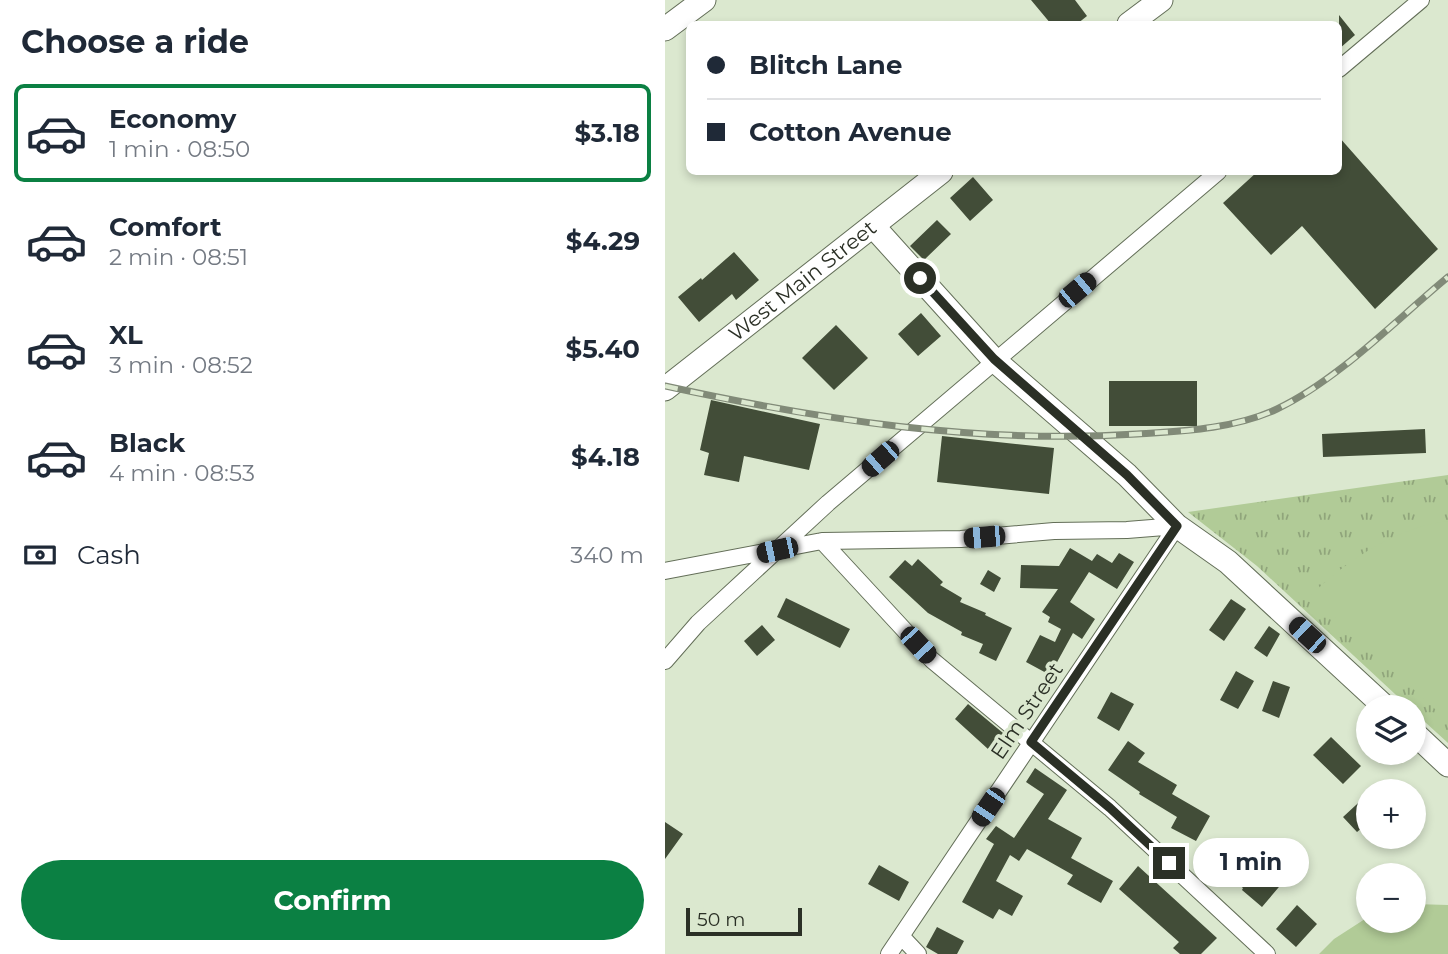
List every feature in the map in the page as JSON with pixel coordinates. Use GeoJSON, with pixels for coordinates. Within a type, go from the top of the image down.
{"type":"FeatureCollection","features":[{"type":"Feature","properties":{"kind":"street"},"geometry":{"type":"LineString","coordinates":[[665,29],[704,0]]}},
{"type":"Feature","properties":{"kind":"street"},"geometry":{"type":"LineString","coordinates":[[1133,21],[1161,0]]}},
{"type":"Feature","properties":{"kind":"street"},"geometry":{"type":"LineString","coordinates":[[1342,66],[1421,0]]}},
{"type":"Feature","properties":{"kind":"street","name":"West Main Street"},"geometry":{"type":"LineString","coordinates":[[665,389],[937,175]]}},
{"type":"Feature","properties":{"kind":"street"},"geometry":{"type":"LineString","coordinates":[[665,661],[698,623],[777,550],[994,359],[1214,175]]}},
{"type":"Feature","properties":{"kind":"street"},"geometry":{"type":"LineString","coordinates":[[873,226],[994,359],[1127,475],[1177,526],[1229,562],[1372,695]]}},
{"type":"Feature","properties":{"kind":"street"},"geometry":{"type":"LineString","coordinates":[[665,571],[823,541],[961,539],[1054,531],[1177,526]]}},
{"type":"Feature","properties":{"kind":"street","name":"Elm Street"},"geometry":{"type":"LineString","coordinates":[[889,954],[1177,526]]}},
{"type":"Feature","properties":{"kind":"street"},"geometry":{"type":"LineString","coordinates":[[823,541],[932,660],[1110,808],[1267,954]]}},
{"type":"Feature","properties":{"kind":"street"},"geometry":{"type":"LineString","coordinates":[[1426,744],[1448,765]]}},
{"type":"Feature","properties":{"kind":"street"},"geometry":{"type":"LineString","coordinates":[[901,936],[918,954]]}},
{"type":"Feature","properties":{"kind":"green space"},"geometry":{"type":"Polygon","coordinates":[[[1448,475],[1448,743],[1426,723],[1426,695],[1396,695],[1257,566],[1188,512],[1448,475]]]}},
{"type":"Feature","properties":{"kind":"green space"},"geometry":{"type":"Polygon","coordinates":[[[1448,521],[1448,721],[1426,701],[1426,695],[1420,695],[1311,595],[1341,569],[1374,547],[1410,530],[1448,521]]]}},
{"type":"Feature","properties":{"kind":"green space"},"geometry":{"type":"Polygon","coordinates":[[[1426,904],[1448,905],[1448,954],[1319,954],[1334,939],[1356,925],[1356,933],[1426,933],[1426,904]]]}},
{"type":"Feature","properties":{"kind":"building"},"geometry":{"type":"Polygon","coordinates":[[[1031,0],[1075,0],[1087,16],[1081,21],[1048,21],[1031,0]]]}},
{"type":"Feature","properties":{"kind":"building"},"geometry":{"type":"Polygon","coordinates":[[[1339,15],[1355,35],[1342,46],[1342,21],[1339,21],[1339,15]]]}},
{"type":"Feature","properties":{"kind":"building"},"geometry":{"type":"Polygon","coordinates":[[[1342,140],[1438,249],[1375,309],[1302,226],[1271,255],[1223,203],[1254,175],[1342,175],[1342,140]]]}},
{"type":"Feature","properties":{"kind":"building"},"geometry":{"type":"Polygon","coordinates":[[[973,177],[993,200],[970,221],[950,198],[973,177]]]}},
{"type":"Feature","properties":{"kind":"building"},"geometry":{"type":"Polygon","coordinates":[[[937,220],[951,234],[924,260],[910,246],[937,220]]]}},
{"type":"Feature","properties":{"kind":"building"},"geometry":{"type":"Polygon","coordinates":[[[734,252],[759,280],[736,300],[732,294],[699,322],[678,297],[734,252]]]}},
{"type":"Feature","properties":{"kind":"building"},"geometry":{"type":"Polygon","coordinates":[[[921,313],[941,336],[918,356],[898,334],[921,313]]]}},
{"type":"Feature","properties":{"kind":"building"},"geometry":{"type":"Polygon","coordinates":[[[836,325],[868,358],[834,390],[802,358],[836,325]]]}},
{"type":"Feature","properties":{"kind":"building"},"geometry":{"type":"Polygon","coordinates":[[[1109,381],[1197,381],[1197,426],[1109,426],[1109,381]]]}},
{"type":"Feature","properties":{"kind":"building"},"geometry":{"type":"Polygon","coordinates":[[[711,400],[820,424],[809,470],[744,456],[739,482],[704,475],[709,453],[700,450],[711,400]]]}},
{"type":"Feature","properties":{"kind":"building"},"geometry":{"type":"Polygon","coordinates":[[[1425,429],[1426,453],[1323,457],[1322,434],[1425,429]]]}},
{"type":"Feature","properties":{"kind":"building"},"geometry":{"type":"Polygon","coordinates":[[[942,436],[1054,448],[1049,494],[937,482],[942,436]]]}},
{"type":"Feature","properties":{"kind":"building"},"geometry":{"type":"Polygon","coordinates":[[[1070,548],[1092,561],[1097,554],[1112,563],[1119,553],[1134,562],[1117,589],[1089,572],[1070,602],[1095,619],[1082,639],[1073,633],[1050,675],[1026,662],[1040,635],[1055,642],[1061,629],[1048,622],[1050,617],[1042,612],[1058,589],[1020,588],[1021,565],[1059,566],[1070,548]]]}},
{"type":"Feature","properties":{"kind":"building"},"geometry":{"type":"Polygon","coordinates":[[[918,559],[943,582],[940,585],[962,598],[960,602],[1012,628],[996,661],[979,653],[983,644],[961,635],[962,632],[928,613],[889,577],[905,560],[912,566],[918,559]]]}},
{"type":"Feature","properties":{"kind":"building"},"geometry":{"type":"Polygon","coordinates":[[[988,570],[1001,578],[994,592],[980,584],[988,570]]]}},
{"type":"Feature","properties":{"kind":"building"},"geometry":{"type":"Polygon","coordinates":[[[786,598],[850,629],[840,648],[777,617],[786,598]]]}},
{"type":"Feature","properties":{"kind":"building"},"geometry":{"type":"Polygon","coordinates":[[[1231,599],[1246,609],[1224,641],[1209,630],[1231,599]]]}},
{"type":"Feature","properties":{"kind":"building"},"geometry":{"type":"Polygon","coordinates":[[[762,625],[775,640],[757,656],[744,641],[762,625]]]}},
{"type":"Feature","properties":{"kind":"building"},"geometry":{"type":"Polygon","coordinates":[[[1269,626],[1280,634],[1267,657],[1254,648],[1269,626]]]}},
{"type":"Feature","properties":{"kind":"building"},"geometry":{"type":"Polygon","coordinates":[[[1236,671],[1254,681],[1238,709],[1220,700],[1236,671]]]}},
{"type":"Feature","properties":{"kind":"building"},"geometry":{"type":"Polygon","coordinates":[[[1273,681],[1290,687],[1279,718],[1262,711],[1273,681]]]}},
{"type":"Feature","properties":{"kind":"building"},"geometry":{"type":"Polygon","coordinates":[[[1111,692],[1134,704],[1119,731],[1097,718],[1111,692]]]}},
{"type":"Feature","properties":{"kind":"building"},"geometry":{"type":"Polygon","coordinates":[[[968,704],[1003,733],[988,749],[955,719],[968,704]]]}},
{"type":"Feature","properties":{"kind":"building"},"geometry":{"type":"Polygon","coordinates":[[[1331,737],[1356,761],[1356,765],[1361,766],[1343,784],[1313,755],[1331,737]]]}},
{"type":"Feature","properties":{"kind":"building"},"geometry":{"type":"Polygon","coordinates":[[[1128,741],[1145,753],[1138,762],[1177,785],[1172,794],[1210,816],[1196,841],[1171,828],[1177,817],[1139,794],[1140,792],[1108,770],[1128,741]]]}},
{"type":"Feature","properties":{"kind":"building"},"geometry":{"type":"Polygon","coordinates":[[[1035,768],[1067,790],[1048,819],[1082,838],[1071,858],[1113,881],[1101,903],[1067,884],[1073,875],[1027,849],[1019,861],[1010,855],[996,881],[1023,896],[1012,916],[999,909],[993,919],[962,902],[994,844],[986,839],[996,826],[1014,838],[1044,794],[1026,782],[1035,768]]]}},
{"type":"Feature","properties":{"kind":"building"},"geometry":{"type":"Polygon","coordinates":[[[1356,805],[1356,831],[1343,817],[1356,805]]]}},
{"type":"Feature","properties":{"kind":"building"},"geometry":{"type":"Polygon","coordinates":[[[665,822],[683,834],[665,859],[665,822]]]}},
{"type":"Feature","properties":{"kind":"building"},"geometry":{"type":"Polygon","coordinates":[[[1229,844],[1242,854],[1237,859],[1263,880],[1271,870],[1284,881],[1262,907],[1213,863],[1229,844]]]}},
{"type":"Feature","properties":{"kind":"building"},"geometry":{"type":"Polygon","coordinates":[[[879,865],[909,882],[899,901],[868,884],[879,865]]]}},
{"type":"Feature","properties":{"kind":"building"},"geometry":{"type":"Polygon","coordinates":[[[1138,866],[1217,938],[1201,954],[1180,954],[1173,948],[1179,942],[1119,889],[1138,866]]]}},
{"type":"Feature","properties":{"kind":"building"},"geometry":{"type":"Polygon","coordinates":[[[1297,905],[1317,924],[1296,947],[1276,929],[1297,905]]]}},
{"type":"Feature","properties":{"kind":"building"},"geometry":{"type":"Polygon","coordinates":[[[937,927],[964,941],[957,954],[938,954],[926,947],[937,927]]]}},
{"type":"Feature","properties":{"kind":"railway"},"geometry":{"type":"LineString","coordinates":[[665,386],[841,419],[959,432],[1077,436],[1208,428],[1261,416],[1300,397],[1344,366],[1448,277]]}},
{"type":"Feature","properties":{"kind":"route"},"geometry":{"type":"LineString","coordinates":[[920,278],[994,359],[1127,475],[1177,526],[1031,742],[1110,808],[1169,863]]}}]}
